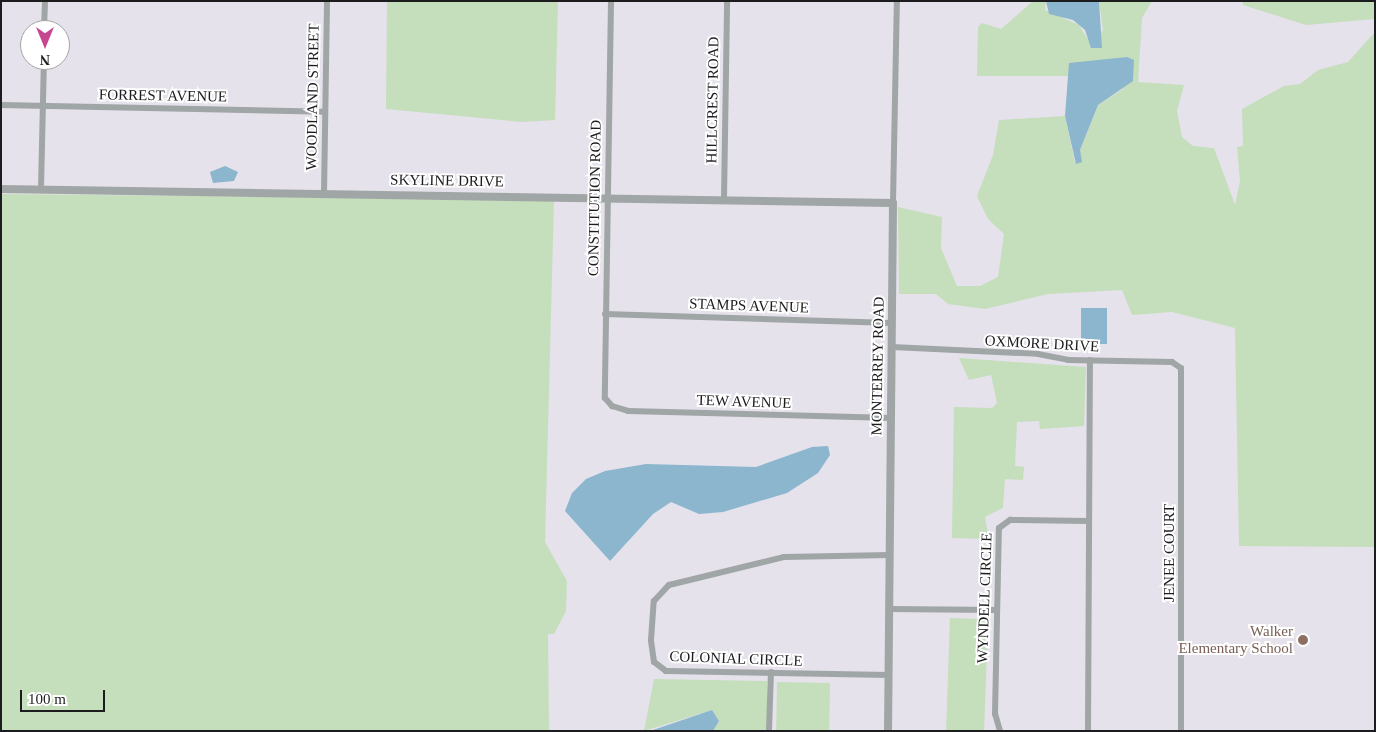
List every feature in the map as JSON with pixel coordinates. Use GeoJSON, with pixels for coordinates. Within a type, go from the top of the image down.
{"type":"FeatureCollection","features":[{"type":"Feature","properties":{"kind":"street"},"geometry":{"type":"LineString","coordinates":[[44,1],[44,20]]}},
{"type":"Feature","properties":{"kind":"street","name":"WOODLAND STREET"},"geometry":{"type":"LineString","coordinates":[[324,194],[327,1]]}},
{"type":"Feature","properties":{"kind":"street","name":"CONSTITUTION ROAD"},"geometry":{"type":"LineString","coordinates":[[604,395],[611,1]]}},
{"type":"Feature","properties":{"kind":"street","name":"HILLCREST ROAD"},"geometry":{"type":"LineString","coordinates":[[724,199],[727,1]]}},
{"type":"Feature","properties":{"kind":"street","name":"MONTERREY ROAD"},"geometry":{"type":"LineString","coordinates":[[888,731],[893,203],[897,1]]}},
{"type":"Feature","properties":{"kind":"street"},"geometry":{"type":"LineString","coordinates":[[41,189],[44,70]]}},
{"type":"Feature","properties":{"kind":"street","name":"FORREST AVENUE"},"geometry":{"type":"LineString","coordinates":[[1,105],[325,112]]}},
{"type":"Feature","properties":{"kind":"street","name":"SKYLINE DRIVE"},"geometry":{"type":"LineString","coordinates":[[1,189],[607,197],[893,203]]}},
{"type":"Feature","properties":{"kind":"street","name":"STAMPS AVENUE"},"geometry":{"type":"LineString","coordinates":[[605,314],[892,323]]}},
{"type":"Feature","properties":{"kind":"street","name":"OXMORE DRIVE"},"geometry":{"type":"LineString","coordinates":[[892,347],[1090,360],[1172,362],[1184,376]]}},
{"type":"Feature","properties":{"kind":"street"},"geometry":{"type":"LineString","coordinates":[[1088,731],[1090,360]]}},
{"type":"Feature","properties":{"kind":"street","name":"JENEE COURT"},"geometry":{"type":"LineString","coordinates":[[1181,731],[1184,376]]}},
{"type":"Feature","properties":{"kind":"street","name":"TEW AVENUE"},"geometry":{"type":"LineString","coordinates":[[604,395],[622,410],[891,418]]}},
{"type":"Feature","properties":{"kind":"street","name":"WYNDELL CIRCLE"},"geometry":{"type":"LineString","coordinates":[[1000,731],[995,714],[997,532],[1002,524],[1010,520],[1089,521]]}},
{"type":"Feature","properties":{"kind":"street","name":"COLONIAL CIRCLE"},"geometry":{"type":"LineString","coordinates":[[888,675],[660,668],[652,653],[656,595],[669,585],[784,557],[890,555]]}},
{"type":"Feature","properties":{"kind":"street"},"geometry":{"type":"LineString","coordinates":[[889,609],[997,610]]}},
{"type":"Feature","properties":{"kind":"street"},"geometry":{"type":"LineString","coordinates":[[769,731],[771,672]]}},
{"type":"Feature","properties":{"kind":"green space"},"geometry":{"type":"Polygon","coordinates":[[[387,1],[558,1],[555,120],[522,122],[386,109],[387,1]]]}},
{"type":"Feature","properties":{"kind":"green space"},"geometry":{"type":"Polygon","coordinates":[[[1033,1],[1046,1],[1045,10],[1079,25],[1092,46],[1103,30],[1099,1],[1152,1],[1142,18],[1138,82],[1184,85],[1177,111],[1182,137],[1193,146],[1214,148],[1235,205],[1240,181],[1237,147],[1243,146],[1242,109],[1284,86],[1300,84],[1318,70],[1348,62],[1375,32],[1375,547],[1239,546],[1235,328],[1172,312],[1132,315],[1122,290],[1048,294],[985,309],[948,304],[936,294],[899,294],[898,207],[942,217],[941,248],[957,286],[980,286],[998,277],[1004,234],[988,219],[977,196],[993,155],[999,120],[1065,116],[1075,163],[1098,105],[1123,89],[1070,63],[1069,76],[977,76],[978,27],[982,23],[1001,29],[1033,1]]]}},
{"type":"Feature","properties":{"kind":"green space"},"geometry":{"type":"Polygon","coordinates":[[[1243,1],[1375,1],[1375,19],[1306,25],[1243,5],[1243,1]]]}},
{"type":"Feature","properties":{"kind":"green space"},"geometry":{"type":"Polygon","coordinates":[[[1,194],[554,200],[545,542],[567,581],[566,611],[554,634],[548,634],[549,731],[1,731],[1,194]]]}},
{"type":"Feature","properties":{"kind":"green space"},"geometry":{"type":"Polygon","coordinates":[[[959,358],[1086,367],[1084,426],[1040,429],[1039,421],[1017,422],[1015,466],[1024,467],[1023,480],[1005,479],[1003,508],[985,517],[989,539],[952,538],[954,407],[992,408],[997,403],[991,375],[969,380],[959,358]]]}},
{"type":"Feature","properties":{"kind":"green space"},"geometry":{"type":"Polygon","coordinates":[[[950,618],[988,619],[984,731],[946,731],[950,618]]]}},
{"type":"Feature","properties":{"kind":"green space"},"geometry":{"type":"Polygon","coordinates":[[[654,679],[767,681],[767,731],[713,731],[719,721],[712,710],[644,731],[654,679]]]}},
{"type":"Feature","properties":{"kind":"green space"},"geometry":{"type":"Polygon","coordinates":[[[777,682],[830,683],[829,731],[776,731],[777,682]]]}},
{"type":"Feature","properties":{"kind":"water"},"geometry":{"type":"Polygon","coordinates":[[[1046,1],[1099,1],[1102,48],[1091,48],[1085,30],[1073,20],[1049,14],[1046,1]]]}},
{"type":"Feature","properties":{"kind":"water"},"geometry":{"type":"Polygon","coordinates":[[[1127,57],[1134,60],[1133,81],[1098,105],[1080,150],[1082,162],[1076,164],[1065,116],[1069,63],[1127,57]]]}},
{"type":"Feature","properties":{"kind":"water"},"geometry":{"type":"Polygon","coordinates":[[[225,166],[238,172],[234,181],[213,183],[210,172],[225,166]]]}},
{"type":"Feature","properties":{"kind":"water"},"geometry":{"type":"Polygon","coordinates":[[[1081,308],[1107,308],[1107,344],[1081,344],[1081,308]]]}},
{"type":"Feature","properties":{"kind":"water"},"geometry":{"type":"Polygon","coordinates":[[[828,446],[830,455],[818,473],[787,493],[723,512],[699,514],[671,502],[653,514],[610,561],[565,511],[572,493],[586,479],[605,471],[646,464],[756,467],[812,447],[828,446]]]}},
{"type":"Feature","properties":{"kind":"water"},"geometry":{"type":"Polygon","coordinates":[[[712,710],[719,721],[713,731],[650,731],[712,710]]]}},
{"type":"Feature","properties":{"kind":"place","name":"Walker Elementary School"},"geometry":{"type":"Point","coordinates":[1303,640]}}]}
